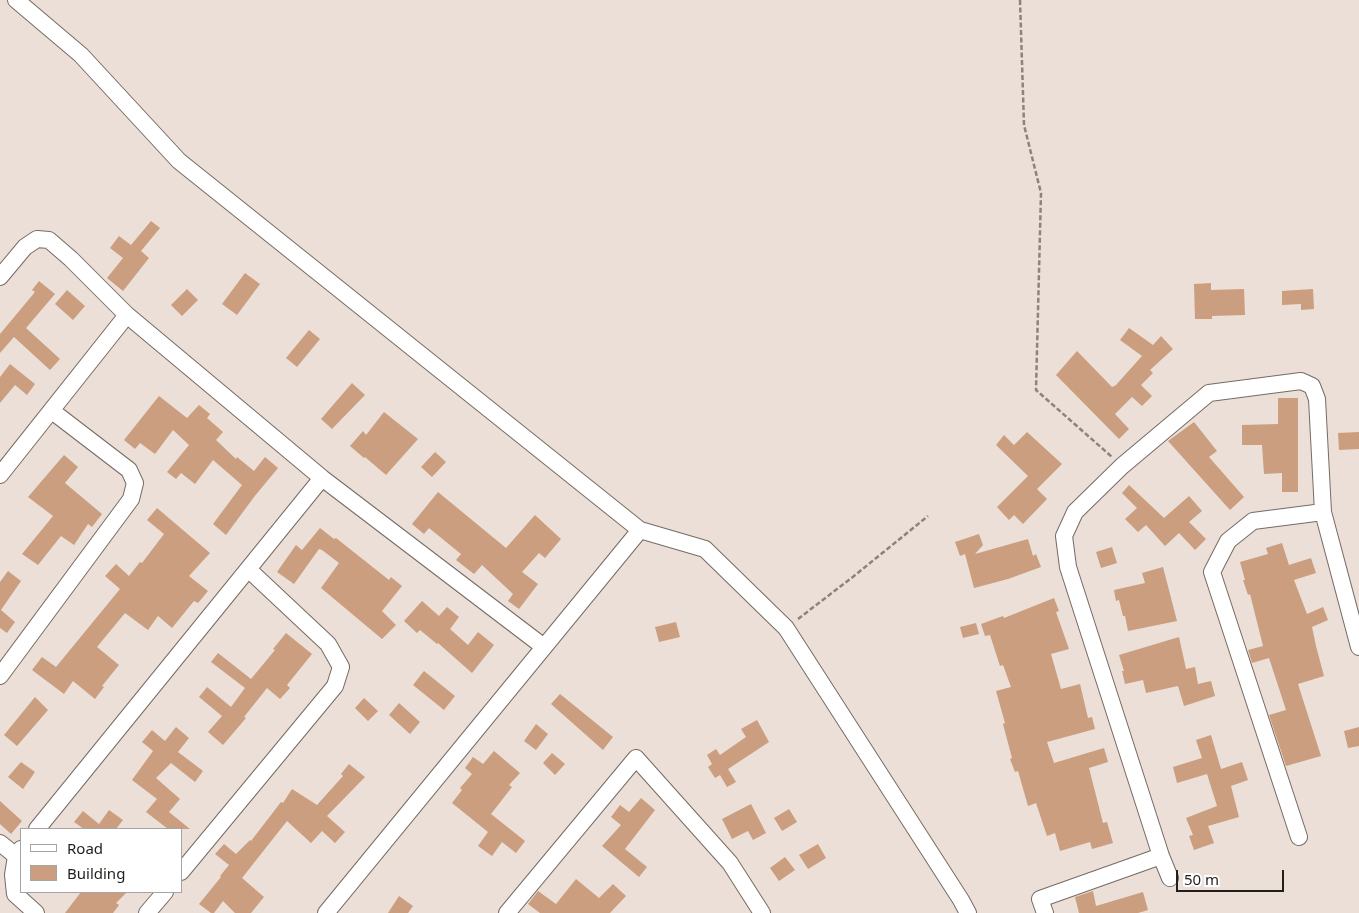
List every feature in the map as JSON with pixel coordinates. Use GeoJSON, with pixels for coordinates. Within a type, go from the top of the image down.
{"type":"FeatureCollection","features":[{"type":"Feature","properties":{"kind":"street"},"geometry":{"type":"LineString","coordinates":[[16,0],[81,55],[179,161],[640,530],[705,548],[786,628],[968,913]]}},
{"type":"Feature","properties":{"kind":"street"},"geometry":{"type":"LineString","coordinates":[[0,277],[25,247],[38,239],[49,240],[71,258],[126,315],[322,478],[544,647]]}},
{"type":"Feature","properties":{"kind":"street"},"geometry":{"type":"LineString","coordinates":[[0,475],[126,315]]}},
{"type":"Feature","properties":{"kind":"street"},"geometry":{"type":"LineString","coordinates":[[1170,878],[1161,856],[1068,567],[1064,536],[1075,512],[1122,466],[1209,393],[1301,381],[1312,386],[1317,399],[1323,512],[1359,647]]}},
{"type":"Feature","properties":{"kind":"street"},"geometry":{"type":"LineString","coordinates":[[0,676],[132,499],[135,483],[129,470],[52,411]]}},
{"type":"Feature","properties":{"kind":"street"},"geometry":{"type":"LineString","coordinates":[[39,828],[322,478]]}},
{"type":"Feature","properties":{"kind":"street"},"geometry":{"type":"LineString","coordinates":[[1299,837],[1212,572],[1228,541],[1253,521],[1323,512]]}},
{"type":"Feature","properties":{"kind":"street"},"geometry":{"type":"LineString","coordinates":[[326,913],[640,530]]}},
{"type":"Feature","properties":{"kind":"street"},"geometry":{"type":"LineString","coordinates":[[182,871],[334,686],[340,668],[328,644],[248,569]]}},
{"type":"Feature","properties":{"kind":"street"},"geometry":{"type":"LineString","coordinates":[[508,913],[636,758],[730,863],[762,913]]}},
{"type":"Feature","properties":{"kind":"street"},"geometry":{"type":"LineString","coordinates":[[0,843],[19,852],[13,875],[15,894],[36,913]]}},
{"type":"Feature","properties":{"kind":"street"},"geometry":{"type":"LineString","coordinates":[[1045,913],[1040,899],[1161,856]]}},
{"type":"Feature","properties":{"kind":"street"},"geometry":{"type":"LineString","coordinates":[[147,913],[164,893]]}},
{"type":"Feature","properties":{"kind":"path"},"geometry":{"type":"LineString","coordinates":[[1020,0],[1024,125],[1041,193],[1036,390],[1122,466]]}},
{"type":"Feature","properties":{"kind":"path"},"geometry":{"type":"LineString","coordinates":[[786,628],[928,516]]}},
{"type":"Feature","properties":{"kind":"building"},"geometry":{"type":"Polygon","coordinates":[[[151,221],[160,228],[141,251],[149,258],[123,291],[107,278],[123,258],[110,248],[119,236],[131,245],[151,221]]]}},
{"type":"Feature","properties":{"kind":"building"},"geometry":{"type":"Polygon","coordinates":[[[245,273],[260,284],[237,315],[222,304],[245,273]]]}},
{"type":"Feature","properties":{"kind":"building"},"geometry":{"type":"Polygon","coordinates":[[[39,281],[55,294],[26,328],[60,359],[50,370],[14,337],[0,353],[0,334],[35,292],[32,290],[39,281]]]}},
{"type":"Feature","properties":{"kind":"building"},"geometry":{"type":"Polygon","coordinates":[[[1211,283],[1211,290],[1244,289],[1245,315],[1212,316],[1212,319],[1195,319],[1194,284],[1211,283]]]}},
{"type":"Feature","properties":{"kind":"building"},"geometry":{"type":"Polygon","coordinates":[[[187,289],[198,300],[182,316],[171,305],[187,289]]]}},
{"type":"Feature","properties":{"kind":"building"},"geometry":{"type":"Polygon","coordinates":[[[1313,289],[1314,309],[1301,310],[1301,304],[1282,305],[1282,291],[1313,289]]]}},
{"type":"Feature","properties":{"kind":"building"},"geometry":{"type":"Polygon","coordinates":[[[67,290],[85,306],[73,320],[55,304],[67,290]]]}},
{"type":"Feature","properties":{"kind":"building"},"geometry":{"type":"Polygon","coordinates":[[[1129,328],[1153,345],[1161,336],[1173,349],[1150,370],[1153,373],[1141,385],[1152,396],[1142,406],[1132,397],[1115,414],[1129,429],[1119,439],[1056,375],[1077,351],[1112,387],[1116,385],[1142,356],[1120,340],[1129,328]]]}},
{"type":"Feature","properties":{"kind":"building"},"geometry":{"type":"Polygon","coordinates":[[[309,330],[320,339],[297,367],[286,358],[309,330]]]}},
{"type":"Feature","properties":{"kind":"building"},"geometry":{"type":"Polygon","coordinates":[[[10,364],[35,384],[27,395],[15,385],[0,403],[0,377],[10,364]]]}},
{"type":"Feature","properties":{"kind":"building"},"geometry":{"type":"Polygon","coordinates":[[[352,383],[365,395],[332,429],[321,419],[352,383]]]}},
{"type":"Feature","properties":{"kind":"building"},"geometry":{"type":"Polygon","coordinates":[[[159,396],[187,418],[199,405],[210,414],[207,418],[223,432],[216,440],[236,459],[237,457],[254,471],[265,457],[278,468],[226,535],[213,524],[242,485],[213,460],[195,484],[181,473],[176,479],[167,472],[189,445],[173,430],[155,454],[140,443],[135,449],[124,440],[159,396]]]}},
{"type":"Feature","properties":{"kind":"building"},"geometry":{"type":"Polygon","coordinates":[[[1278,398],[1298,398],[1298,492],[1282,492],[1282,473],[1264,474],[1262,445],[1242,445],[1242,425],[1278,424],[1278,398]]]}},
{"type":"Feature","properties":{"kind":"building"},"geometry":{"type":"Polygon","coordinates":[[[384,412],[418,439],[386,475],[350,446],[363,431],[366,435],[384,412]]]}},
{"type":"Feature","properties":{"kind":"building"},"geometry":{"type":"Polygon","coordinates":[[[1194,422],[1217,451],[1209,457],[1244,497],[1230,510],[1168,441],[1194,422]]]}},
{"type":"Feature","properties":{"kind":"building"},"geometry":{"type":"Polygon","coordinates":[[[1027,432],[1062,464],[1037,489],[1047,499],[1023,524],[1014,515],[1009,520],[997,507],[1028,476],[996,445],[1004,435],[1014,445],[1027,432]]]}},
{"type":"Feature","properties":{"kind":"building"},"geometry":{"type":"Polygon","coordinates":[[[1359,432],[1359,449],[1339,450],[1338,433],[1359,432]]]}},
{"type":"Feature","properties":{"kind":"building"},"geometry":{"type":"Polygon","coordinates":[[[435,452],[446,462],[432,477],[421,467],[435,452]]]}},
{"type":"Feature","properties":{"kind":"building"},"geometry":{"type":"Polygon","coordinates":[[[64,455],[78,467],[65,483],[102,514],[92,527],[88,524],[74,545],[61,536],[38,565],[22,554],[53,516],[28,497],[64,455]]]}},
{"type":"Feature","properties":{"kind":"building"},"geometry":{"type":"Polygon","coordinates":[[[1129,485],[1164,518],[1189,496],[1202,511],[1189,522],[1206,539],[1195,550],[1179,533],[1165,546],[1146,525],[1138,532],[1125,519],[1137,508],[1122,493],[1129,485]]]}},
{"type":"Feature","properties":{"kind":"building"},"geometry":{"type":"Polygon","coordinates":[[[438,492],[506,548],[535,515],[561,539],[545,558],[539,553],[522,572],[538,584],[519,609],[508,601],[513,594],[482,565],[474,574],[456,560],[461,554],[429,528],[424,534],[412,524],[438,492]]]}},
{"type":"Feature","properties":{"kind":"building"},"geometry":{"type":"Polygon","coordinates":[[[157,508],[210,553],[189,576],[208,591],[198,603],[194,601],[172,628],[158,616],[148,630],[125,613],[97,647],[119,665],[102,686],[104,687],[95,699],[73,681],[64,694],[32,670],[42,657],[56,667],[120,589],[105,576],[116,564],[129,576],[140,562],[142,563],[164,534],[147,520],[157,508]]]}},
{"type":"Feature","properties":{"kind":"building"},"geometry":{"type":"Polygon","coordinates":[[[320,528],[334,539],[336,538],[389,580],[391,577],[402,586],[382,611],[396,625],[382,639],[321,588],[339,563],[322,550],[319,549],[294,584],[277,572],[296,545],[302,550],[320,528]]]}},
{"type":"Feature","properties":{"kind":"building"},"geometry":{"type":"Polygon","coordinates":[[[979,534],[983,545],[975,554],[1028,539],[1033,556],[1036,554],[1041,567],[1008,579],[974,588],[965,554],[960,556],[955,542],[979,534]]]}},
{"type":"Feature","properties":{"kind":"building"},"geometry":{"type":"Polygon","coordinates":[[[1282,543],[1289,565],[1311,558],[1316,573],[1294,580],[1307,614],[1323,607],[1328,620],[1312,627],[1324,676],[1298,684],[1321,756],[1286,766],[1269,715],[1286,710],[1269,658],[1252,663],[1248,650],[1263,646],[1250,594],[1248,595],[1243,580],[1245,580],[1240,562],[1268,554],[1266,548],[1282,543]]]}},
{"type":"Feature","properties":{"kind":"building"},"geometry":{"type":"Polygon","coordinates":[[[1112,547],[1117,563],[1101,568],[1096,552],[1112,547]]]}},
{"type":"Feature","properties":{"kind":"building"},"geometry":{"type":"Polygon","coordinates":[[[1163,567],[1177,621],[1128,631],[1125,616],[1123,616],[1119,600],[1116,601],[1114,590],[1145,583],[1142,573],[1163,567]]]}},
{"type":"Feature","properties":{"kind":"building"},"geometry":{"type":"Polygon","coordinates":[[[8,571],[21,581],[1,610],[15,622],[7,633],[0,628],[0,582],[8,571]]]}},
{"type":"Feature","properties":{"kind":"building"},"geometry":{"type":"Polygon","coordinates":[[[1054,598],[1059,611],[1056,612],[1069,649],[1051,654],[1061,689],[1080,684],[1088,718],[1092,717],[1095,729],[1047,742],[1054,763],[1104,748],[1108,762],[1089,768],[1103,823],[1107,822],[1113,843],[1092,849],[1090,842],[1060,851],[1055,833],[1047,836],[1036,803],[1028,806],[1018,771],[1015,772],[1010,759],[1012,758],[1003,724],[1005,723],[996,691],[1011,687],[1003,665],[1000,666],[990,635],[985,636],[981,624],[1003,616],[1004,618],[1054,598]]]}},
{"type":"Feature","properties":{"kind":"building"},"geometry":{"type":"Polygon","coordinates":[[[422,601],[439,616],[447,607],[459,617],[450,629],[468,645],[478,632],[494,645],[472,673],[438,643],[420,630],[417,633],[404,621],[422,601]]]}},
{"type":"Feature","properties":{"kind":"building"},"geometry":{"type":"Polygon","coordinates":[[[676,622],[680,637],[659,642],[655,627],[676,622]]]}},
{"type":"Feature","properties":{"kind":"building"},"geometry":{"type":"Polygon","coordinates":[[[976,623],[979,634],[963,638],[960,627],[976,623]]]}},
{"type":"Feature","properties":{"kind":"building"},"geometry":{"type":"Polygon","coordinates":[[[286,633],[312,654],[287,685],[290,688],[280,699],[267,688],[244,717],[246,718],[223,745],[208,732],[222,716],[199,697],[207,687],[231,707],[245,688],[211,662],[218,653],[251,679],[275,650],[273,649],[286,633]]]}},
{"type":"Feature","properties":{"kind":"building"},"geometry":{"type":"Polygon","coordinates":[[[1179,637],[1186,669],[1195,667],[1198,684],[1211,681],[1215,696],[1184,706],[1178,686],[1146,693],[1143,680],[1125,684],[1122,671],[1124,671],[1119,655],[1179,637]]]}},
{"type":"Feature","properties":{"kind":"building"},"geometry":{"type":"Polygon","coordinates":[[[424,671],[455,696],[444,710],[413,685],[424,671]]]}},
{"type":"Feature","properties":{"kind":"building"},"geometry":{"type":"Polygon","coordinates":[[[560,694],[613,737],[603,750],[551,704],[560,694]]]}},
{"type":"Feature","properties":{"kind":"building"},"geometry":{"type":"Polygon","coordinates":[[[35,697],[48,710],[17,746],[4,735],[35,697]]]}},
{"type":"Feature","properties":{"kind":"building"},"geometry":{"type":"Polygon","coordinates":[[[364,698],[378,711],[368,721],[355,708],[364,698]]]}},
{"type":"Feature","properties":{"kind":"building"},"geometry":{"type":"Polygon","coordinates":[[[399,703],[420,722],[410,734],[389,715],[399,703]]]}},
{"type":"Feature","properties":{"kind":"building"},"geometry":{"type":"Polygon","coordinates":[[[757,720],[769,742],[728,769],[736,782],[727,787],[720,775],[715,778],[708,767],[712,764],[707,755],[716,749],[720,755],[746,737],[741,729],[757,720]]]}},
{"type":"Feature","properties":{"kind":"building"},"geometry":{"type":"Polygon","coordinates":[[[536,724],[548,734],[536,750],[524,741],[536,724]]]}},
{"type":"Feature","properties":{"kind":"building"},"geometry":{"type":"Polygon","coordinates":[[[176,727],[189,738],[178,752],[203,771],[195,782],[171,763],[156,778],[180,799],[169,812],[190,829],[167,828],[146,812],[157,799],[132,780],[153,751],[142,742],[152,730],[165,741],[176,727]]]}},
{"type":"Feature","properties":{"kind":"building"},"geometry":{"type":"Polygon","coordinates":[[[1359,727],[1359,746],[1348,748],[1344,731],[1359,727]]]}},
{"type":"Feature","properties":{"kind":"building"},"geometry":{"type":"Polygon","coordinates":[[[1211,735],[1221,769],[1242,762],[1248,780],[1231,786],[1239,817],[1208,826],[1214,843],[1194,850],[1189,836],[1193,835],[1186,818],[1217,806],[1207,774],[1177,783],[1173,767],[1202,758],[1196,740],[1211,735]]]}},
{"type":"Feature","properties":{"kind":"building"},"geometry":{"type":"Polygon","coordinates":[[[494,751],[520,773],[509,785],[512,787],[491,814],[525,841],[516,853],[502,842],[492,856],[478,846],[488,832],[452,803],[462,790],[460,788],[472,774],[465,768],[473,757],[483,764],[494,751]]]}},
{"type":"Feature","properties":{"kind":"building"},"geometry":{"type":"Polygon","coordinates":[[[552,753],[565,764],[555,775],[543,763],[552,753]]]}},
{"type":"Feature","properties":{"kind":"building"},"geometry":{"type":"Polygon","coordinates":[[[21,762],[35,772],[23,789],[8,777],[21,762]]]}},
{"type":"Feature","properties":{"kind":"building"},"geometry":{"type":"Polygon","coordinates":[[[349,764],[365,777],[327,816],[345,832],[335,843],[322,831],[311,843],[287,821],[242,878],[264,897],[251,913],[235,913],[223,901],[214,913],[211,913],[199,904],[229,865],[215,854],[224,844],[236,854],[251,841],[281,802],[283,803],[292,789],[317,805],[343,776],[341,774],[349,764]]]}},
{"type":"Feature","properties":{"kind":"building"},"geometry":{"type":"Polygon","coordinates":[[[641,798],[655,810],[625,849],[647,867],[639,877],[602,846],[621,825],[611,817],[620,805],[629,812],[641,798]]]}},
{"type":"Feature","properties":{"kind":"building"},"geometry":{"type":"Polygon","coordinates":[[[0,801],[22,821],[11,834],[0,824],[0,801]]]}},
{"type":"Feature","properties":{"kind":"building"},"geometry":{"type":"Polygon","coordinates":[[[751,804],[766,833],[753,840],[748,831],[732,839],[722,819],[751,804]]]}},
{"type":"Feature","properties":{"kind":"building"},"geometry":{"type":"Polygon","coordinates":[[[789,809],[797,822],[782,831],[774,818],[789,809]]]}},
{"type":"Feature","properties":{"kind":"building"},"geometry":{"type":"Polygon","coordinates":[[[109,810],[123,820],[117,828],[83,828],[74,822],[83,811],[99,824],[109,810]]]}},
{"type":"Feature","properties":{"kind":"building"},"geometry":{"type":"Polygon","coordinates":[[[818,844],[826,858],[808,869],[799,855],[818,844]]]}},
{"type":"Feature","properties":{"kind":"building"},"geometry":{"type":"Polygon","coordinates":[[[785,857],[795,870],[779,881],[770,868],[785,857]]]}},
{"type":"Feature","properties":{"kind":"building"},"geometry":{"type":"Polygon","coordinates":[[[576,879],[599,898],[613,884],[626,896],[610,913],[540,913],[528,904],[538,891],[556,904],[576,879]]]}},
{"type":"Feature","properties":{"kind":"building"},"geometry":{"type":"Polygon","coordinates":[[[1093,891],[1096,906],[1143,892],[1148,910],[1138,913],[1079,913],[1075,897],[1093,891]]]}},
{"type":"Feature","properties":{"kind":"building"},"geometry":{"type":"Polygon","coordinates":[[[80,893],[126,893],[116,903],[119,905],[113,913],[65,913],[80,893]]]}},
{"type":"Feature","properties":{"kind":"building"},"geometry":{"type":"Polygon","coordinates":[[[399,896],[413,906],[408,913],[388,913],[399,896]]]}}]}
